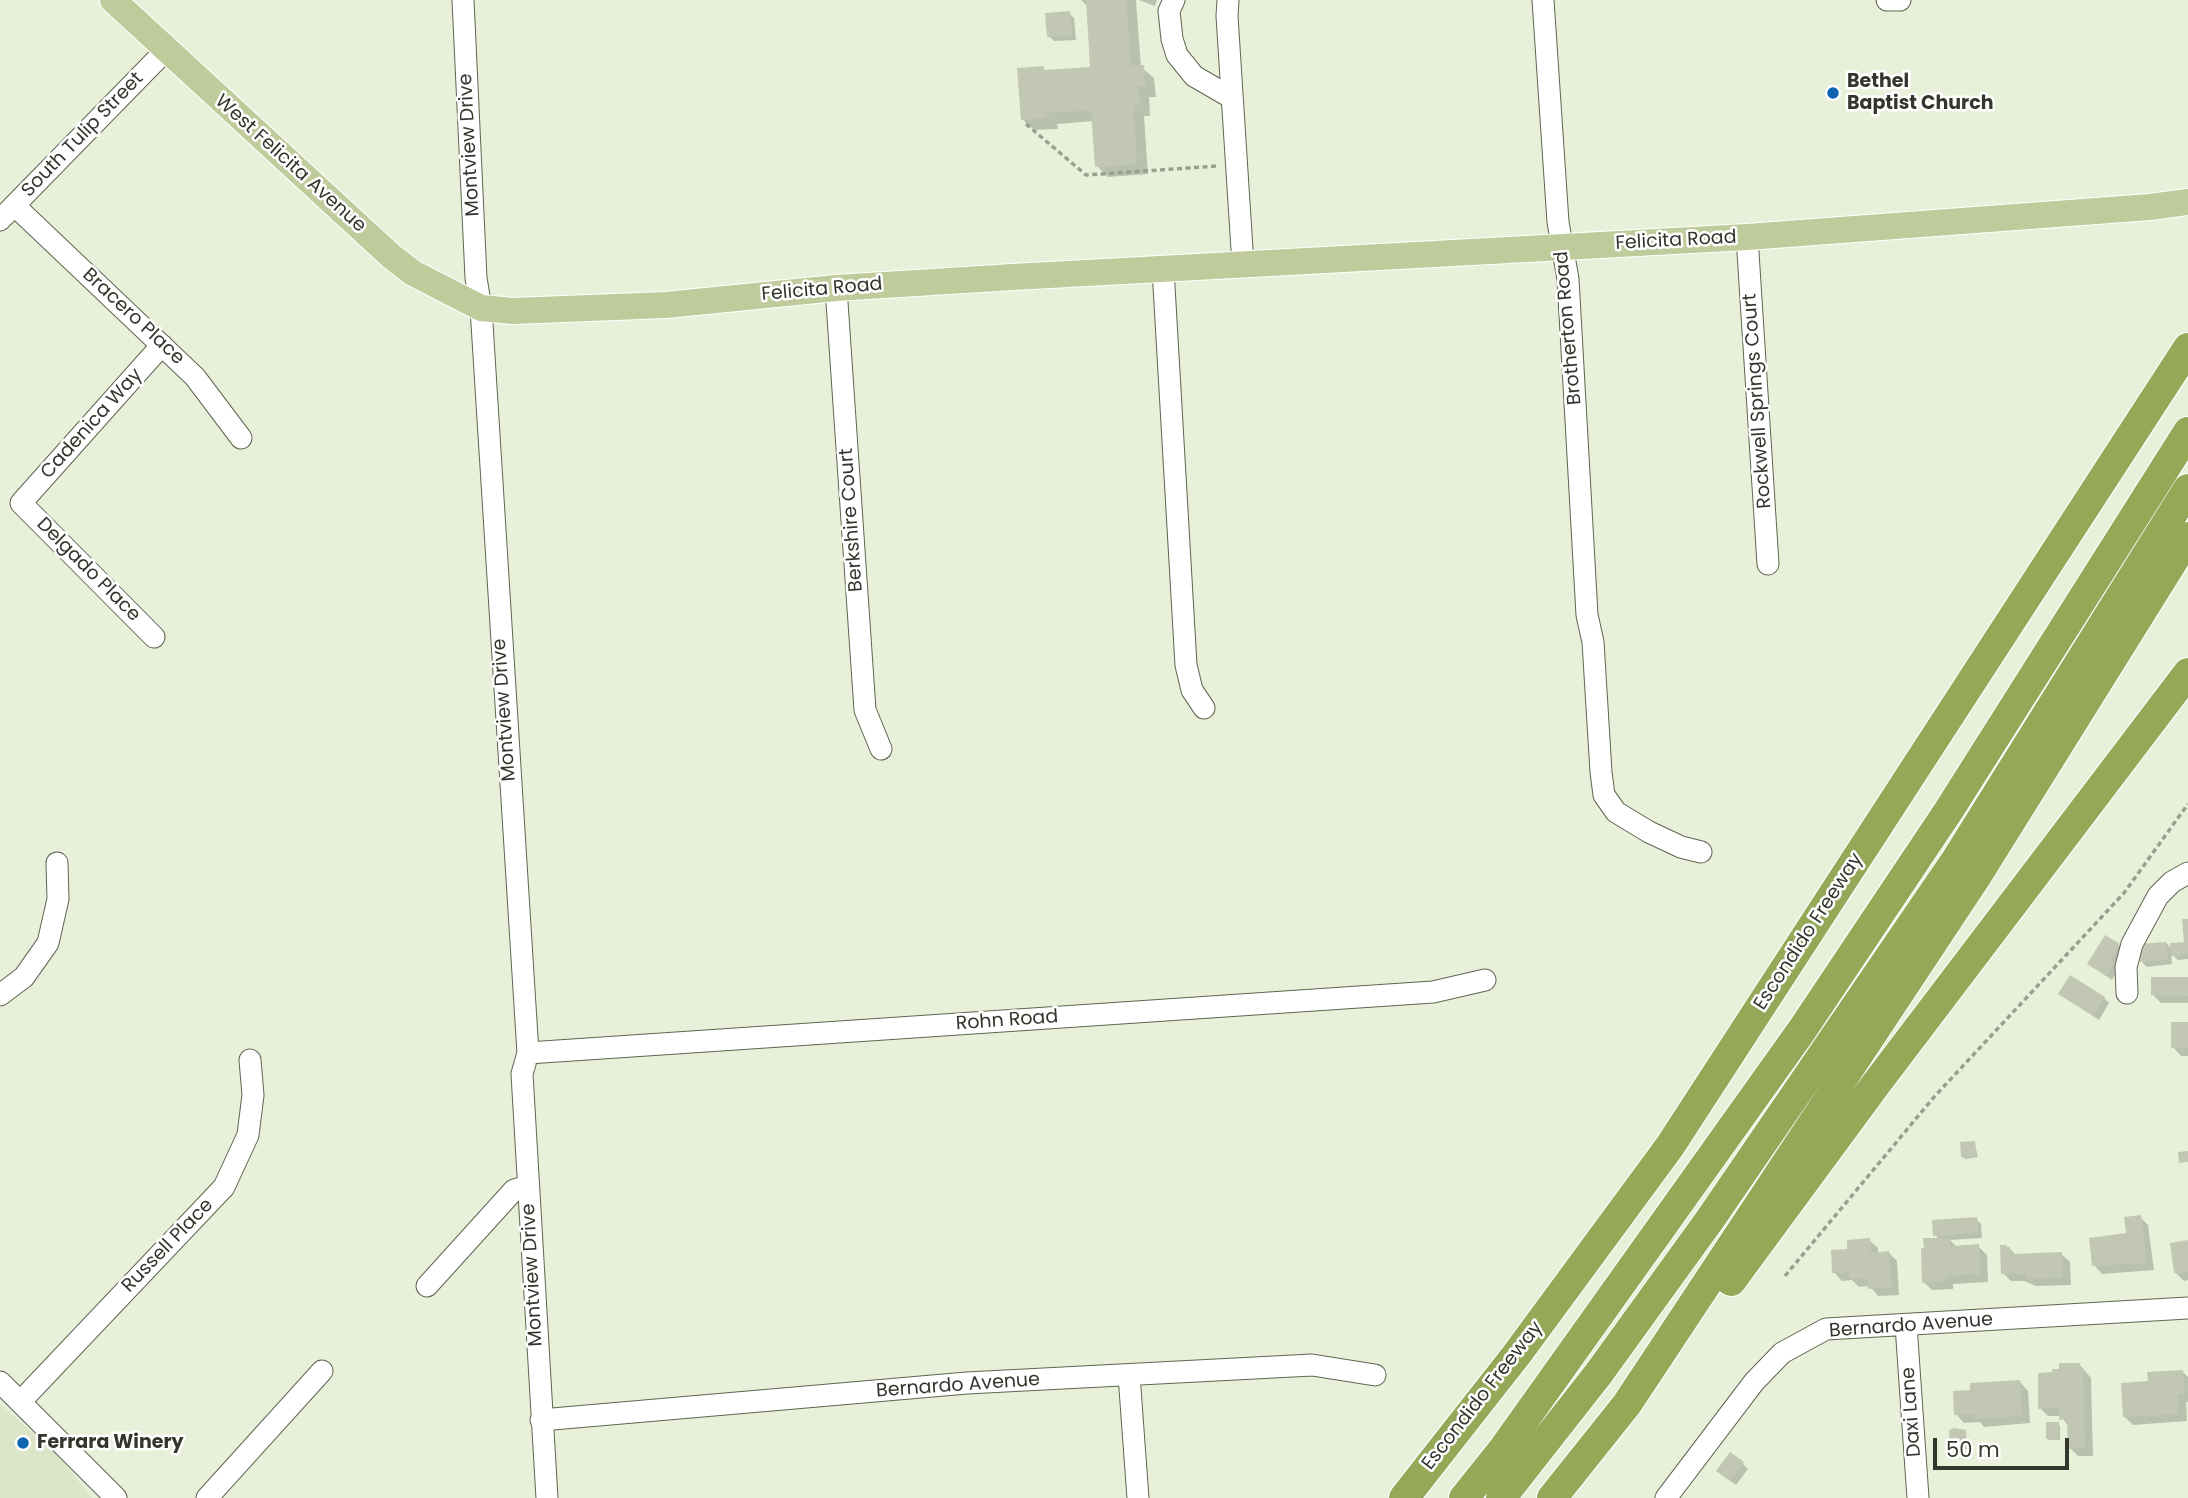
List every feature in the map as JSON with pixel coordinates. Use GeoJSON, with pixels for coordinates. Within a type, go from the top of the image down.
{"type":"FeatureCollection","features":[{"type":"Feature","properties":{"kind":"highway","name":"Escondido Freeway"},"geometry":{"type":"LineString","coordinates":[[1404,1498],[1517,1354],[1670,1146],[2188,348]]}},
{"type":"Feature","properties":{"kind":"highway"},"geometry":{"type":"LineString","coordinates":[[1464,1498],[1504,1448],[1802,1030],[1949,810],[2188,432]]}},
{"type":"Feature","properties":{"kind":"highway"},"geometry":{"type":"LineString","coordinates":[[1501,1498],[1599,1373],[1711,1218],[1956,860],[2188,489]]}},
{"type":"Feature","properties":{"kind":"highway"},"geometry":{"type":"LineString","coordinates":[[1627,1404],[1976,877],[2188,537]]}},
{"type":"Feature","properties":{"kind":"highway"},"geometry":{"type":"LineString","coordinates":[[1552,1498],[1627,1404],[1708,1311],[1876,1084],[2188,673]]}},
{"type":"Feature","properties":{"kind":"main road","name":"West Felicita Avenue"},"geometry":{"type":"LineString","coordinates":[[113,0],[391,256],[413,273],[481,308]]}},
{"type":"Feature","properties":{"kind":"main road","name":"Felicita Road"},"geometry":{"type":"LineString","coordinates":[[481,308],[526,311],[666,305],[836,288],[1747,237],[2188,202]]}},
{"type":"Feature","properties":{"kind":"street","name":"Montview Drive"},"geometry":{"type":"LineString","coordinates":[[463,0],[476,278],[481,308],[528,1053],[522,1074],[547,1498]]}},
{"type":"Feature","properties":{"kind":"street"},"geometry":{"type":"LineString","coordinates":[[1174,0],[1169,11],[1177,55],[1194,76],[1232,98]]}},
{"type":"Feature","properties":{"kind":"street"},"geometry":{"type":"LineString","coordinates":[[1228,0],[1244,265]]}},
{"type":"Feature","properties":{"kind":"street","name":"Brotherton Road"},"geometry":{"type":"LineString","coordinates":[[1543,0],[1558,222],[1568,279],[1587,615],[1592,642],[1601,772],[1606,799],[1616,812],[1649,832],[1681,847],[1700,852]]}},
{"type":"Feature","properties":{"kind":"street"},"geometry":{"type":"LineString","coordinates":[[1887,0],[1900,0]]}},
{"type":"Feature","properties":{"kind":"street","name":"South Tulip Street"},"geometry":{"type":"LineString","coordinates":[[7,213],[166,50]]}},
{"type":"Feature","properties":{"kind":"street","name":"Bracero Place"},"geometry":{"type":"LineString","coordinates":[[7,213],[162,345],[195,377],[241,438]]}},
{"type":"Feature","properties":{"kind":"street","name":"Rockwell Springs Court"},"geometry":{"type":"LineString","coordinates":[[1747,237],[1769,564]]}},
{"type":"Feature","properties":{"kind":"street"},"geometry":{"type":"LineString","coordinates":[[1163,269],[1186,665],[1192,690],[1204,708]]}},
{"type":"Feature","properties":{"kind":"street","name":"Berkshire Court"},"geometry":{"type":"LineString","coordinates":[[836,288],[865,710],[881,749]]}},
{"type":"Feature","properties":{"kind":"street","name":"Cadenica Way"},"geometry":{"type":"LineString","coordinates":[[21,503],[162,345]]}},
{"type":"Feature","properties":{"kind":"street","name":"Delgado Place"},"geometry":{"type":"LineString","coordinates":[[21,503],[154,637]]}},
{"type":"Feature","properties":{"kind":"street"},"geometry":{"type":"LineString","coordinates":[[0,995],[24,977],[48,943],[58,899],[57,863]]}},
{"type":"Feature","properties":{"kind":"street"},"geometry":{"type":"LineString","coordinates":[[2127,993],[2126,967],[2132,944],[2158,896],[2172,882],[2188,873]]}},
{"type":"Feature","properties":{"kind":"street","name":"Rohn Road"},"geometry":{"type":"LineString","coordinates":[[528,1053],[1433,992],[1485,979]]}},
{"type":"Feature","properties":{"kind":"street","name":"Russell Place"},"geometry":{"type":"LineString","coordinates":[[21,1401],[224,1187],[248,1135],[253,1095],[250,1060]]}},
{"type":"Feature","properties":{"kind":"street"},"geometry":{"type":"LineString","coordinates":[[427,1286],[514,1190],[528,1186]]}},
{"type":"Feature","properties":{"kind":"street","name":"Bernardo Avenue"},"geometry":{"type":"LineString","coordinates":[[1666,1498],[1754,1382],[1782,1353],[1826,1329],[2188,1307]]}},
{"type":"Feature","properties":{"kind":"street","name":"Daxi Lane"},"geometry":{"type":"LineString","coordinates":[[1906,1325],[1918,1498]]}},
{"type":"Feature","properties":{"kind":"street","name":"Bernardo Avenue"},"geometry":{"type":"LineString","coordinates":[[541,1420],[967,1383],[1312,1364],[1375,1376]]}},
{"type":"Feature","properties":{"kind":"street"},"geometry":{"type":"LineString","coordinates":[[207,1498],[322,1371]]}},
{"type":"Feature","properties":{"kind":"street"},"geometry":{"type":"LineString","coordinates":[[1129,1375],[1138,1498]]}},
{"type":"Feature","properties":{"kind":"street"},"geometry":{"type":"LineString","coordinates":[[0,1381],[116,1498]]}},
{"type":"Feature","properties":{"kind":"path"},"geometry":{"type":"LineString","coordinates":[[1026,124],[1086,175],[1236,164]]}},
{"type":"Feature","properties":{"kind":"path"},"geometry":{"type":"LineString","coordinates":[[1785,1276],[1934,1097],[2124,893],[2188,804]]}},
{"type":"Feature","properties":{"kind":"shaded area","name":"Ferrara Winery"},"geometry":{"type":"Polygon","coordinates":[[[0,1404],[57,1454],[92,1498],[0,1498],[0,1404]]]}},
{"type":"Feature","properties":{"kind":"building"},"geometry":{"type":"Polygon","coordinates":[[[1086,0],[1126,0],[1131,66],[1144,65],[1145,86],[1138,86],[1140,105],[1133,106],[1137,164],[1095,167],[1091,110],[1047,113],[1047,118],[1021,120],[1017,68],[1044,66],[1044,70],[1090,67],[1086,0]]]}},
{"type":"Feature","properties":{"kind":"building"},"geometry":{"type":"Polygon","coordinates":[[[1070,11],[1072,35],[1047,37],[1045,13],[1070,11]]]}},
{"type":"Feature","properties":{"kind":"building"},"geometry":{"type":"Polygon","coordinates":[[[2182,919],[2188,919],[2188,954],[2171,956],[2170,943],[2184,942],[2182,919]]]}},
{"type":"Feature","properties":{"kind":"building"},"geometry":{"type":"Polygon","coordinates":[[[2105,935],[2120,944],[2110,960],[2114,962],[2106,976],[2087,964],[2105,935]]]}},
{"type":"Feature","properties":{"kind":"building"},"geometry":{"type":"Polygon","coordinates":[[[2166,942],[2168,960],[2140,962],[2138,944],[2166,942]]]}},
{"type":"Feature","properties":{"kind":"building"},"geometry":{"type":"Polygon","coordinates":[[[2070,975],[2105,997],[2093,1016],[2058,994],[2070,975]]]}},
{"type":"Feature","properties":{"kind":"building"},"geometry":{"type":"Polygon","coordinates":[[[2151,977],[2188,977],[2188,996],[2151,995],[2151,977]]]}},
{"type":"Feature","properties":{"kind":"building"},"geometry":{"type":"Polygon","coordinates":[[[2171,1022],[2188,1022],[2188,1048],[2171,1048],[2171,1022]]]}},
{"type":"Feature","properties":{"kind":"building"},"geometry":{"type":"Polygon","coordinates":[[[1975,1141],[1977,1156],[1961,1157],[1960,1142],[1975,1141]]]}},
{"type":"Feature","properties":{"kind":"building"},"geometry":{"type":"Polygon","coordinates":[[[2188,1151],[2188,1162],[2179,1163],[2178,1152],[2188,1151]]]}},
{"type":"Feature","properties":{"kind":"building"},"geometry":{"type":"Polygon","coordinates":[[[2141,1215],[2147,1263],[2092,1266],[2089,1238],[2126,1233],[2124,1217],[2141,1215]]]}},
{"type":"Feature","properties":{"kind":"building"},"geometry":{"type":"Polygon","coordinates":[[[1977,1217],[1978,1233],[1933,1236],[1932,1220],[1977,1217]]]}},
{"type":"Feature","properties":{"kind":"building"},"geometry":{"type":"Polygon","coordinates":[[[1870,1238],[1871,1253],[1889,1251],[1892,1287],[1868,1289],[1867,1278],[1849,1279],[1849,1272],[1832,1273],[1831,1250],[1847,1249],[1847,1240],[1870,1238]]]}},
{"type":"Feature","properties":{"kind":"building"},"geometry":{"type":"Polygon","coordinates":[[[1923,1238],[1950,1238],[1951,1248],[1979,1244],[1981,1274],[1945,1276],[1946,1281],[1922,1283],[1923,1238]]]}},
{"type":"Feature","properties":{"kind":"building"},"geometry":{"type":"Polygon","coordinates":[[[2188,1240],[2188,1272],[2174,1273],[2170,1243],[2188,1240]]]}},
{"type":"Feature","properties":{"kind":"building"},"geometry":{"type":"Polygon","coordinates":[[[2000,1245],[2007,1245],[2006,1247],[2010,1247],[2010,1253],[2014,1254],[2062,1252],[2063,1277],[2026,1279],[2026,1275],[2016,1273],[2001,1274],[2000,1245]]]}},
{"type":"Feature","properties":{"kind":"building"},"geometry":{"type":"Polygon","coordinates":[[[2059,1363],[2080,1363],[2080,1368],[2083,1368],[2085,1448],[2068,1449],[2067,1419],[2059,1420],[2059,1408],[2038,1409],[2038,1373],[2059,1369],[2059,1363]]]}},
{"type":"Feature","properties":{"kind":"building"},"geometry":{"type":"Polygon","coordinates":[[[2183,1370],[2185,1394],[2178,1394],[2179,1414],[2123,1417],[2121,1383],[2148,1381],[2147,1372],[2183,1370]]]}},
{"type":"Feature","properties":{"kind":"building"},"geometry":{"type":"Polygon","coordinates":[[[2020,1380],[2022,1416],[1974,1419],[1974,1414],[1954,1415],[1953,1391],[1970,1390],[1970,1383],[2020,1380]]]}},
{"type":"Feature","properties":{"kind":"building"},"geometry":{"type":"Polygon","coordinates":[[[2046,1422],[2059,1422],[2058,1439],[2046,1439],[2046,1422]]]}},
{"type":"Feature","properties":{"kind":"building"},"geometry":{"type":"Polygon","coordinates":[[[1949,1430],[1966,1430],[1967,1448],[1950,1449],[1949,1430]]]}},
{"type":"Feature","properties":{"kind":"building"},"geometry":{"type":"Polygon","coordinates":[[[1730,1452],[1744,1462],[1730,1481],[1716,1471],[1730,1452]]]}},
{"type":"Feature","properties":{"kind":"place","name":"Bethel Baptist Church"},"geometry":{"type":"Point","coordinates":[1833,93]}},
{"type":"Feature","properties":{"kind":"place","name":"Ferrara Winery"},"geometry":{"type":"Point","coordinates":[23,1443]}}]}
